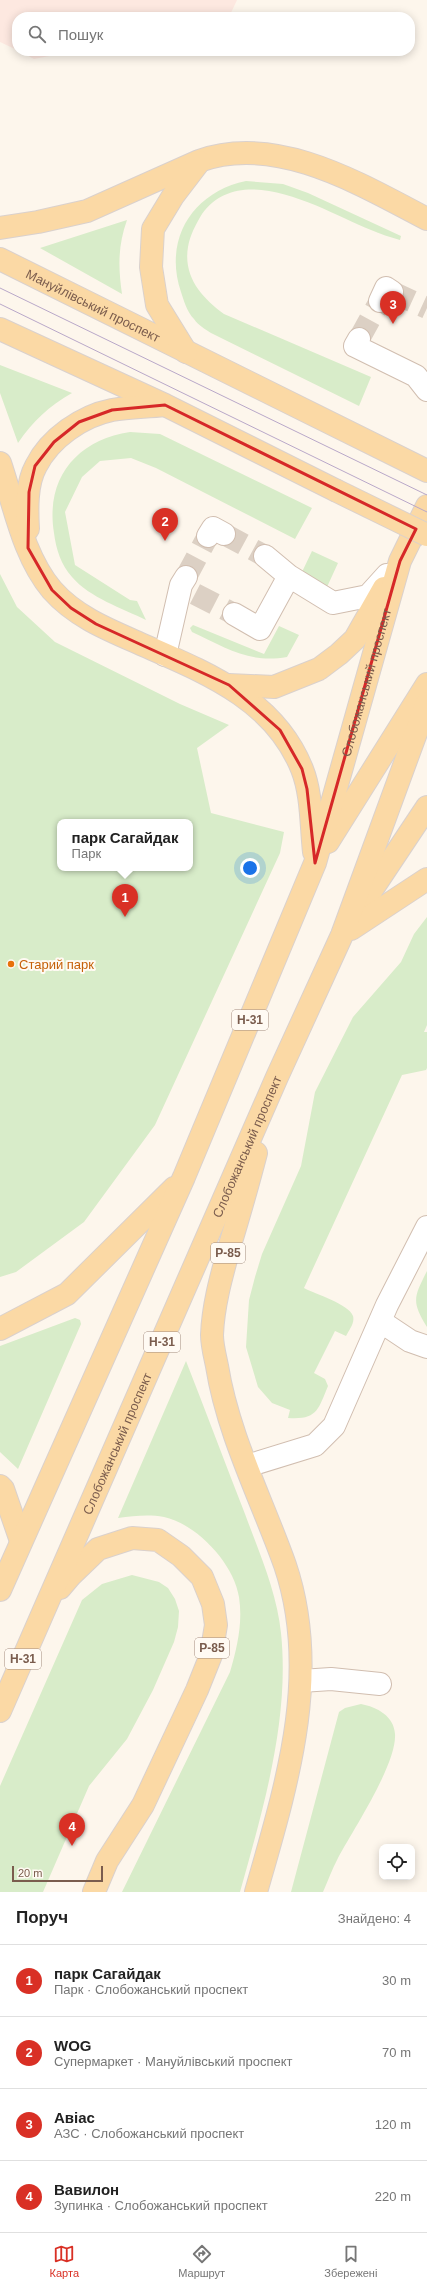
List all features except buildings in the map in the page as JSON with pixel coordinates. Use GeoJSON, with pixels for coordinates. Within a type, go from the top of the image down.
{"type":"FeatureCollection","features":[{"type":"Feature","properties":{"kind":"main road"},"geometry":{"type":"LineString","coordinates":[[0,228],[38,222],[87,211],[199,161],[215,155],[232,153],[285,157],[319,167],[427,219]]}},
{"type":"Feature","properties":{"kind":"main road"},"geometry":{"type":"LineString","coordinates":[[186,352],[157,305],[150,267],[153,229],[173,196],[199,161]]}},
{"type":"Feature","properties":{"kind":"main road","name":"Мануйлівський проспект"},"geometry":{"type":"LineString","coordinates":[[0,259],[427,471]]}},
{"type":"Feature","properties":{"kind":"main road"},"geometry":{"type":"LineString","coordinates":[[0,329],[165,405],[427,534]]}},
{"type":"Feature","properties":{"kind":"main road"},"geometry":{"type":"LineString","coordinates":[[28,548],[29,492],[35,466],[54,442],[79,422],[112,410],[165,405]]}},
{"type":"Feature","properties":{"kind":"main road","name":"Н-31"},"geometry":{"type":"LineString","coordinates":[[0,463],[28,548],[52,590],[71,608],[96,624],[229,685],[258,708],[280,730],[302,769],[307,789],[316,863]]}},
{"type":"Feature","properties":{"kind":"main road","name":"Слобожанський проспект"},"geometry":{"type":"LineString","coordinates":[[0,1590],[184,1177],[316,863],[400,561],[427,506]]}},
{"type":"Feature","properties":{"kind":"main road"},"geometry":{"type":"LineString","coordinates":[[229,685],[274,687],[319,669],[339,654],[355,639],[400,561]]}},
{"type":"Feature","properties":{"kind":"main road","name":"Слобожанський проспект"},"geometry":{"type":"LineString","coordinates":[[316,863],[427,684]]}},
{"type":"Feature","properties":{"kind":"main road","name":"Слобожанський проспект"},"geometry":{"type":"LineString","coordinates":[[0,1711],[277,1077],[342,935],[427,703]]}},
{"type":"Feature","properties":{"kind":"main road","name":"Слобожанський проспект"},"geometry":{"type":"LineString","coordinates":[[342,935],[427,807]]}},
{"type":"Feature","properties":{"kind":"main road"},"geometry":{"type":"LineString","coordinates":[[342,935],[427,879]]}},
{"type":"Feature","properties":{"kind":"main road","name":"Р-85"},"geometry":{"type":"LineString","coordinates":[[256,1892],[274,1830],[295,1742],[301,1681],[296,1609],[285,1567],[247,1466],[220,1387],[212,1336],[217,1299],[226,1262],[277,1077]]}},
{"type":"Feature","properties":{"kind":"main road"},"geometry":{"type":"LineString","coordinates":[[0,1329],[67,1294],[184,1177]]}},
{"type":"Feature","properties":{"kind":"main road"},"geometry":{"type":"LineString","coordinates":[[0,1486],[3,1489],[21,1541]]}},
{"type":"Feature","properties":{"kind":"main road","name":"Р-85"},"geometry":{"type":"LineString","coordinates":[[46,1607],[71,1575],[98,1549],[132,1538],[158,1540],[181,1556],[202,1577],[213,1604],[216,1625],[211,1655],[197,1690],[143,1805],[107,1861],[94,1892]]}},
{"type":"Feature","properties":{"kind":"lane"},"geometry":{"type":"LineString","coordinates":[[359,339],[355,346],[416,376],[427,390]]}},
{"type":"Feature","properties":{"kind":"lane"},"geometry":{"type":"LineString","coordinates":[[265,556],[289,576],[333,603],[368,596],[400,561]]}},
{"type":"Feature","properties":{"kind":"lane"},"geometry":{"type":"LineString","coordinates":[[234,614],[260,629],[289,576]]}},
{"type":"Feature","properties":{"kind":"lane"},"geometry":{"type":"LineString","coordinates":[[165,655],[188,585]]}},
{"type":"Feature","properties":{"kind":"lane"},"geometry":{"type":"LineString","coordinates":[[247,1466],[315,1445],[334,1426],[380,1321],[427,1227]]}},
{"type":"Feature","properties":{"kind":"lane"},"geometry":{"type":"LineString","coordinates":[[380,1321],[410,1341],[427,1347]]}},
{"type":"Feature","properties":{"kind":"lane"},"geometry":{"type":"LineString","coordinates":[[301,1681],[331,1679],[380,1684]]}},
{"type":"Feature","properties":{"kind":"highlighted area"},"geometry":{"type":"Polygon","coordinates":[[[165,405],[416,529],[400,561],[315,863],[307,789],[302,769],[280,730],[229,685],[96,624],[71,608],[52,590],[39,570],[28,548],[27,520],[29,492],[35,466],[54,442],[79,422],[112,410],[165,405]]]}},
{"type":"Feature","properties":{"kind":"shaded area"},"geometry":{"type":"Polygon","coordinates":[[[0,0],[237,0],[231,12],[12,12],[12,48],[0,42],[0,0]]]}},
{"type":"Feature","properties":{"kind":"shaded area"},"geometry":{"type":"Polygon","coordinates":[[[28,56],[49,56],[34,59],[28,56]]]}},
{"type":"Feature","properties":{"kind":"green space"},"geometry":{"type":"Polygon","coordinates":[[[246,181],[283,184],[308,193],[401,236],[400,240],[371,230],[307,202],[284,194],[261,190],[239,191],[219,198],[202,214],[188,247],[188,268],[191,277],[208,301],[224,314],[371,377],[359,406],[211,333],[198,323],[188,310],[181,292],[176,272],[176,254],[180,236],[187,221],[197,207],[211,196],[227,187],[246,181]]]}},
{"type":"Feature","properties":{"kind":"green space"},"geometry":{"type":"Polygon","coordinates":[[[127,220],[120,247],[122,294],[40,248],[127,220]]]}},
{"type":"Feature","properties":{"kind":"green space"},"geometry":{"type":"Polygon","coordinates":[[[0,365],[72,393],[56,403],[42,415],[18,443],[0,393],[0,365]]]}},
{"type":"Feature","properties":{"kind":"green space"},"geometry":{"type":"Polygon","coordinates":[[[130,432],[160,434],[312,508],[295,539],[156,468],[131,458],[100,461],[82,477],[65,512],[75,565],[130,600],[137,601],[146,620],[97,597],[79,584],[68,572],[62,562],[56,545],[54,533],[53,513],[55,495],[60,479],[69,465],[80,453],[94,443],[111,436],[130,432]]]}},
{"type":"Feature","properties":{"kind":"green space"},"geometry":{"type":"Polygon","coordinates":[[[312,551],[338,563],[327,587],[302,572],[312,551]]]}},
{"type":"Feature","properties":{"kind":"green space"},"geometry":{"type":"Polygon","coordinates":[[[0,574],[17,607],[55,642],[180,704],[229,725],[197,748],[211,813],[284,832],[280,853],[155,1125],[84,1222],[16,1272],[0,1277],[0,574]]]}},
{"type":"Feature","properties":{"kind":"green space"},"geometry":{"type":"Polygon","coordinates":[[[193,625],[264,654],[279,626],[299,635],[287,657],[273,659],[261,658],[238,653],[192,632],[190,628],[193,625]]]}},
{"type":"Feature","properties":{"kind":"green space"},"geometry":{"type":"Polygon","coordinates":[[[427,917],[427,1025],[424,1032],[427,1032],[427,1068],[426,1070],[402,1075],[304,1288],[345,1307],[353,1316],[353,1321],[346,1336],[335,1331],[314,1373],[325,1379],[328,1386],[319,1407],[311,1415],[298,1418],[288,1418],[290,1410],[272,1403],[258,1387],[246,1347],[249,1300],[255,1277],[262,1254],[301,1166],[315,1092],[353,1017],[401,962],[414,934],[427,917]]]}},
{"type":"Feature","properties":{"kind":"green space"},"geometry":{"type":"Polygon","coordinates":[[[427,1271],[427,1327],[418,1311],[416,1299],[419,1287],[427,1271]]]}},
{"type":"Feature","properties":{"kind":"green space"},"geometry":{"type":"Polygon","coordinates":[[[75,1318],[80,1320],[81,1324],[18,1469],[0,1452],[0,1346],[75,1318]]]}},
{"type":"Feature","properties":{"kind":"green space"},"geometry":{"type":"Polygon","coordinates":[[[186,1361],[272,1588],[281,1633],[283,1666],[282,1698],[278,1731],[265,1797],[240,1892],[122,1892],[230,1672],[239,1635],[240,1607],[236,1584],[222,1559],[212,1547],[189,1528],[164,1517],[147,1515],[118,1518],[186,1361]]]}},
{"type":"Feature","properties":{"kind":"green space"},"geometry":{"type":"Polygon","coordinates":[[[132,1575],[159,1582],[168,1588],[175,1599],[179,1611],[178,1627],[174,1642],[153,1690],[127,1739],[89,1786],[43,1892],[0,1892],[0,1786],[82,1600],[102,1584],[132,1575]]]}},
{"type":"Feature","properties":{"kind":"green space"},"geometry":{"type":"Polygon","coordinates":[[[361,1704],[379,1710],[392,1722],[395,1734],[394,1747],[389,1762],[373,1797],[336,1862],[323,1892],[291,1892],[339,1712],[345,1708],[361,1704]]]}},
{"type":"Feature","properties":{"kind":"tunnel"},"geometry":{"type":"LineString","coordinates":[[392,292],[427,308]]}},
{"type":"Feature","properties":{"kind":"tunnel"},"geometry":{"type":"LineString","coordinates":[[359,339],[380,301]]}},
{"type":"Feature","properties":{"kind":"tunnel"},"geometry":{"type":"LineString","coordinates":[[224,534],[265,556]]}},
{"type":"Feature","properties":{"kind":"tunnel"},"geometry":{"type":"LineString","coordinates":[[186,577],[208,536]]}},
{"type":"Feature","properties":{"kind":"tunnel"},"geometry":{"type":"LineString","coordinates":[[195,594],[234,614]]}},
{"type":"Feature","properties":{"kind":"tram line"},"geometry":{"type":"LineString","coordinates":[[0,288],[427,495]]}},
{"type":"Feature","properties":{"kind":"tram line"},"geometry":{"type":"LineString","coordinates":[[0,304],[427,512]]}},
{"type":"Feature","properties":{"kind":"place","name":"Авіас"},"geometry":{"type":"Point","coordinates":[393,324]}},
{"type":"Feature","properties":{"kind":"place","name":"WOG"},"geometry":{"type":"Point","coordinates":[165,541]}},
{"type":"Feature","properties":{"kind":"place","name":"парк Сагайдак"},"geometry":{"type":"Point","coordinates":[125,917]}},
{"type":"Feature","properties":{"kind":"place","name":"Старий парк"},"geometry":{"type":"Point","coordinates":[11,964]}},
{"type":"Feature","properties":{"kind":"place","name":"Вавилон"},"geometry":{"type":"Point","coordinates":[72,1846]}}]}
